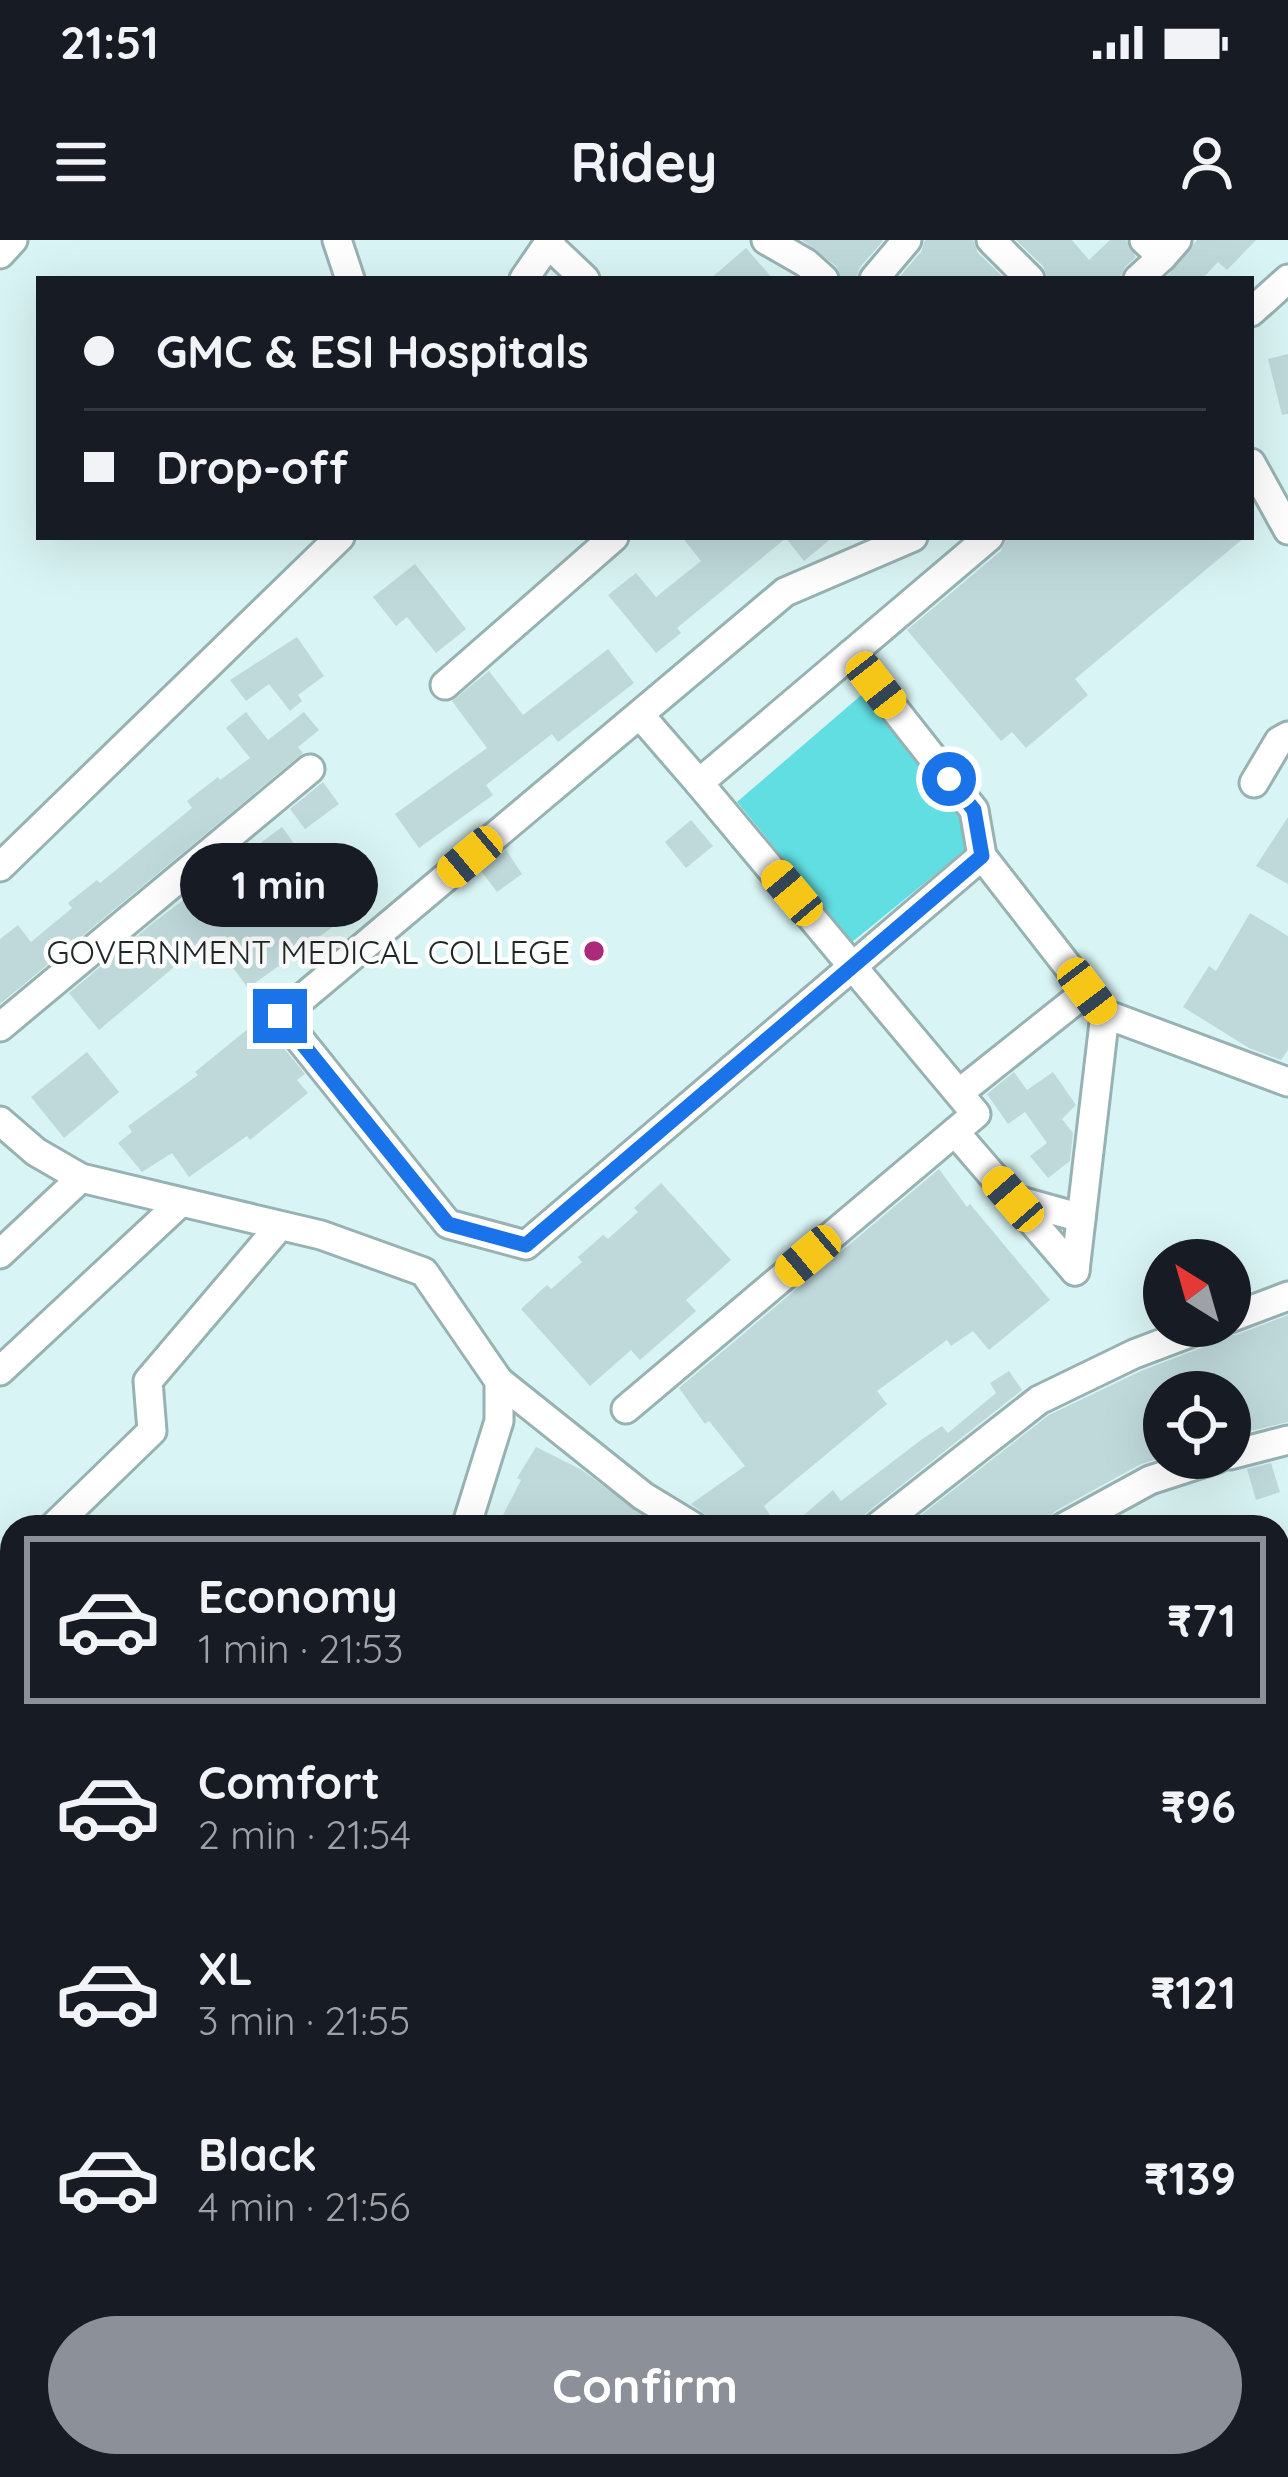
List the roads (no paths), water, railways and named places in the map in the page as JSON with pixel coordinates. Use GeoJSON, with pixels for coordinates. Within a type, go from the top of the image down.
{"type":"FeatureCollection","features":[{"type":"Feature","properties":{"kind":"street"},"geometry":{"type":"LineString","coordinates":[[0,254],[13,240]]}},
{"type":"Feature","properties":{"kind":"street"},"geometry":{"type":"LineString","coordinates":[[337,240],[348,276]]}},
{"type":"Feature","properties":{"kind":"street"},"geometry":{"type":"LineString","coordinates":[[766,240],[820,276]]}},
{"type":"Feature","properties":{"kind":"street"},"geometry":{"type":"LineString","coordinates":[[877,276],[908,240]]}},
{"type":"Feature","properties":{"kind":"street"},"geometry":{"type":"LineString","coordinates":[[991,240],[1027,276]]}},
{"type":"Feature","properties":{"kind":"street"},"geometry":{"type":"LineString","coordinates":[[526,276],[550,242],[582,276]]}},
{"type":"Feature","properties":{"kind":"street"},"geometry":{"type":"LineString","coordinates":[[1140,276],[1161,246]]}},
{"type":"Feature","properties":{"kind":"street"},"geometry":{"type":"LineString","coordinates":[[1254,309],[1288,279]]}},
{"type":"Feature","properties":{"kind":"street"},"geometry":{"type":"LineString","coordinates":[[1254,468],[1288,530]]}},
{"type":"Feature","properties":{"kind":"street"},"geometry":{"type":"LineString","coordinates":[[0,867],[337,540]]}},
{"type":"Feature","properties":{"kind":"street"},"geometry":{"type":"LineString","coordinates":[[445,685],[611,540]]}},
{"type":"Feature","properties":{"kind":"street"},"geometry":{"type":"LineString","coordinates":[[906,540],[785,592],[280,1016],[448,1224],[526,1245],[982,856]]}},
{"type":"Feature","properties":{"kind":"street"},"geometry":{"type":"LineString","coordinates":[[699,783],[985,540]]}},
{"type":"Feature","properties":{"kind":"street"},"geometry":{"type":"LineString","coordinates":[[851,654],[974,810],[982,856],[1105,1014],[1288,1082]]}},
{"type":"Feature","properties":{"kind":"street"},"geometry":{"type":"LineString","coordinates":[[626,1409],[976,1114],[640,715]]}},
{"type":"Feature","properties":{"kind":"street"},"geometry":{"type":"LineString","coordinates":[[1254,783],[1279,741],[1288,736]]}},
{"type":"Feature","properties":{"kind":"street"},"geometry":{"type":"LineString","coordinates":[[0,1027],[310,769]]}},
{"type":"Feature","properties":{"kind":"street"},"geometry":{"type":"LineString","coordinates":[[959,1093],[1087,991]]}},
{"type":"Feature","properties":{"kind":"street"},"geometry":{"type":"LineString","coordinates":[[955,1132],[1075,1270],[1105,1014]]}},
{"type":"Feature","properties":{"kind":"street"},"geometry":{"type":"LineString","coordinates":[[0,1121],[37,1152],[81,1178],[321,1235],[424,1272],[499,1381],[675,1515]]}},
{"type":"Feature","properties":{"kind":"street"},"geometry":{"type":"LineString","coordinates":[[0,1254],[81,1178]]}},
{"type":"Feature","properties":{"kind":"street"},"geometry":{"type":"LineString","coordinates":[[1013,1199],[1081,1217]]}},
{"type":"Feature","properties":{"kind":"street"},"geometry":{"type":"LineString","coordinates":[[0,1371],[178,1204]]}},
{"type":"Feature","properties":{"kind":"street"},"geometry":{"type":"LineString","coordinates":[[65,1515],[152,1431],[148,1381],[279,1227]]}},
{"type":"Feature","properties":{"kind":"street"},"geometry":{"type":"LineString","coordinates":[[1251,1310],[1288,1296]]}},
{"type":"Feature","properties":{"kind":"street"},"geometry":{"type":"LineString","coordinates":[[892,1515],[1040,1400],[1152,1347]]}},
{"type":"Feature","properties":{"kind":"street"},"geometry":{"type":"LineString","coordinates":[[470,1515],[499,1421],[499,1381]]}},
{"type":"Feature","properties":{"kind":"street"},"geometry":{"type":"LineString","coordinates":[[1251,1450],[1288,1440]]}},
{"type":"Feature","properties":{"kind":"street"},"geometry":{"type":"LineString","coordinates":[[1086,1515],[1153,1479]]}},
{"type":"Feature","properties":{"kind":"place","name":"GOVERNMENT MEDICAL COLLEGE"},"geometry":{"type":"Point","coordinates":[594,951]}}]}
